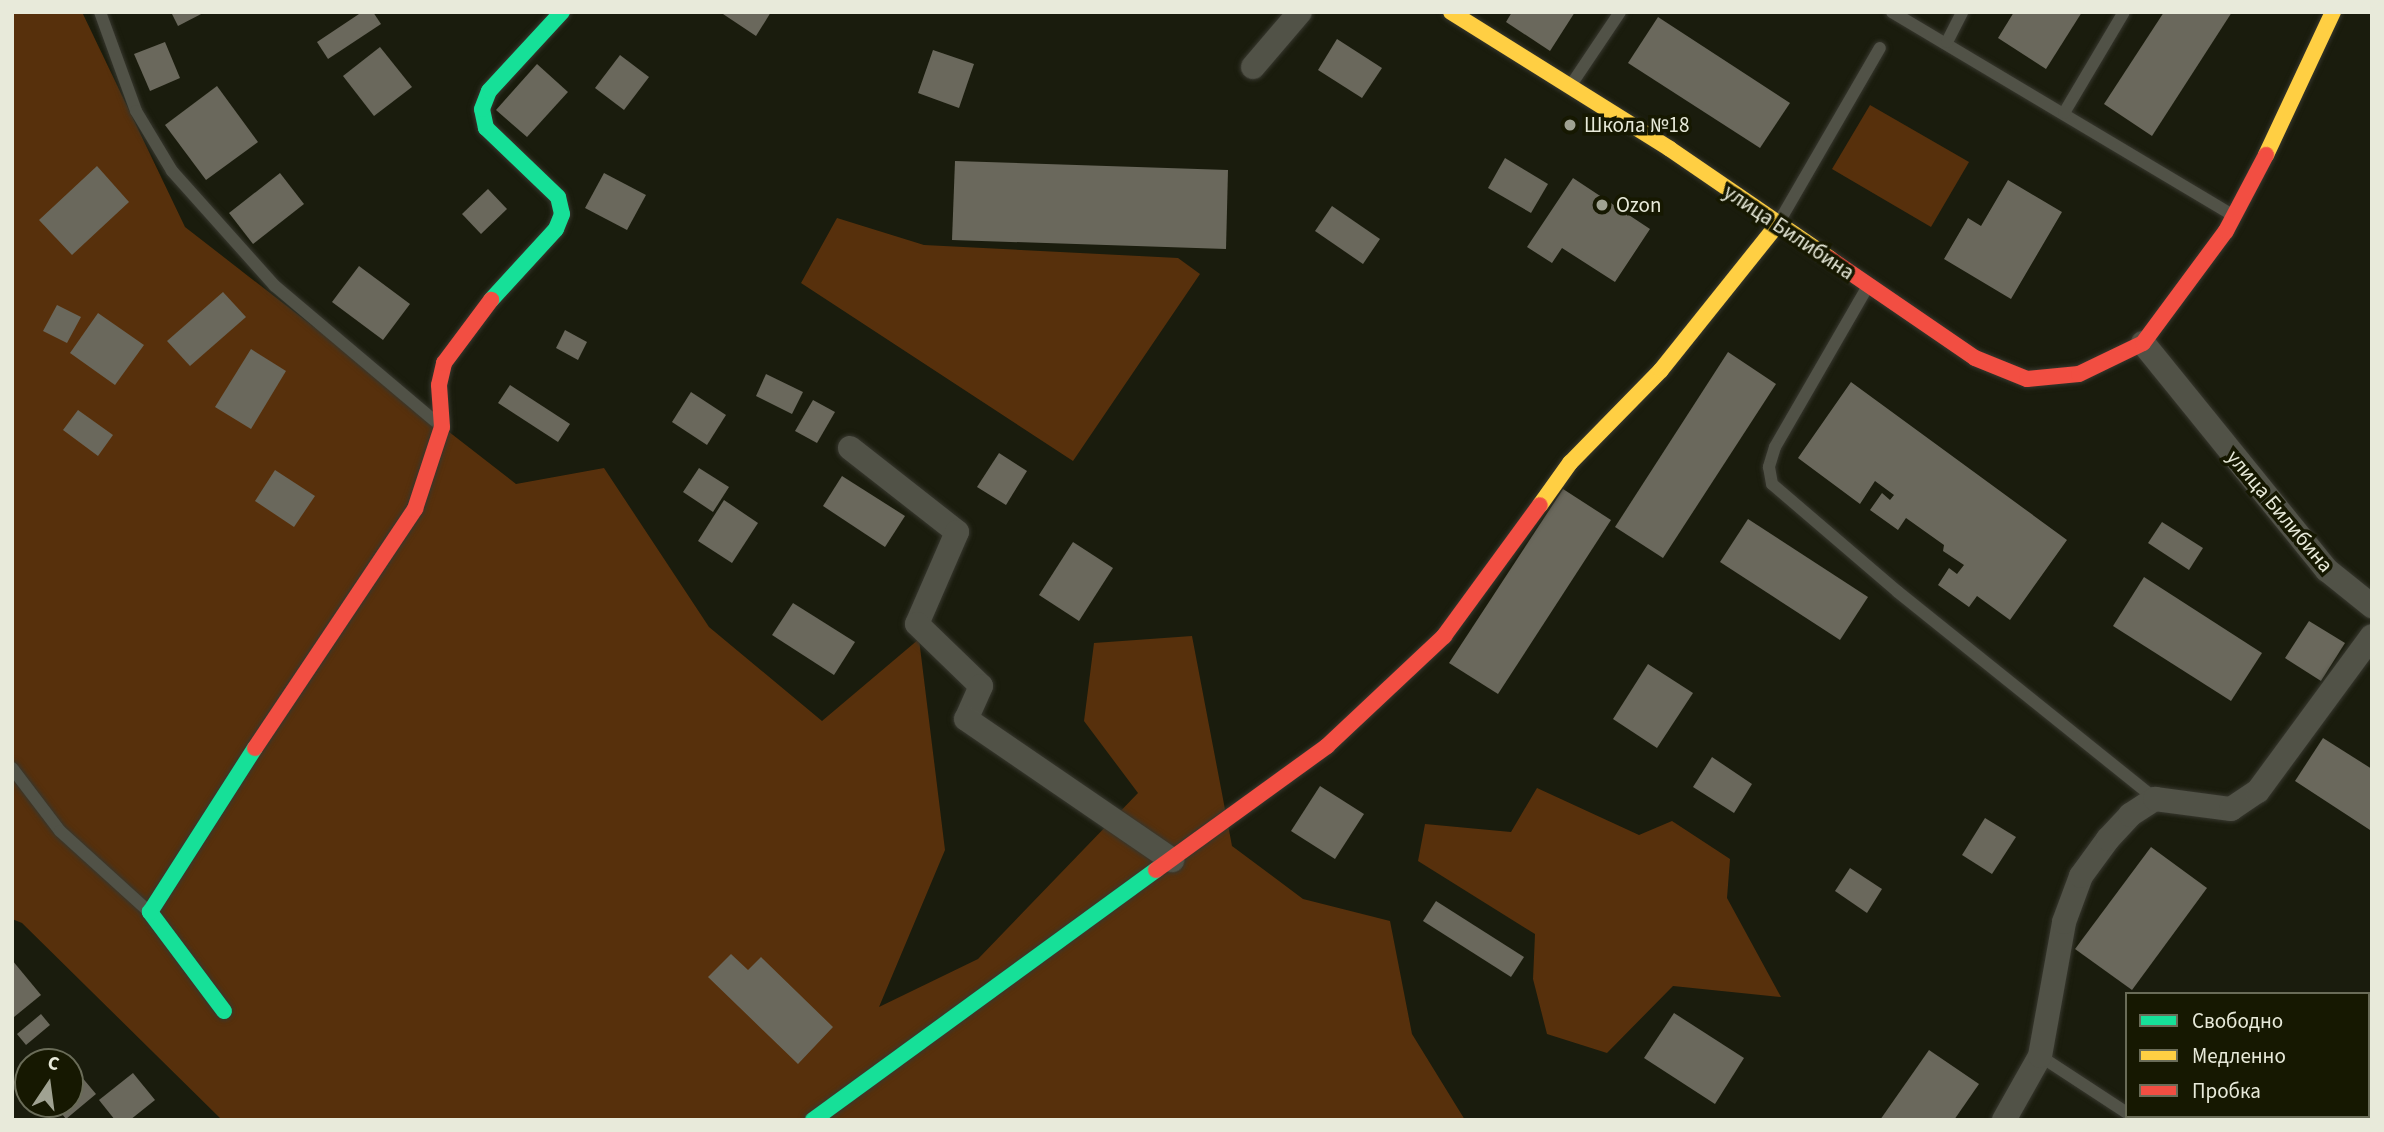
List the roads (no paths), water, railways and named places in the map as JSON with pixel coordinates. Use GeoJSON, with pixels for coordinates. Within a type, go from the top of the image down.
{"type":"FeatureCollection","features":[{"type":"Feature","properties":{"kind":"street"},"geometry":{"type":"LineString","coordinates":[[224,1011],[150,912],[319,648],[415,509],[442,426],[439,385],[444,363],[469,324],[556,229],[562,214],[558,197],[486,128],[482,109],[489,91],[562,12]]}},
{"type":"Feature","properties":{"kind":"street"},"geometry":{"type":"LineString","coordinates":[[1253,67],[1300,12]]}},
{"type":"Feature","properties":{"kind":"street","name":"улица Билибина"},"geometry":{"type":"LineString","coordinates":[[1451,12],[1571,85],[1975,358],[2027,379],[2079,374],[2143,342],[2234,216],[2296,99],[2333,12]]}},
{"type":"Feature","properties":{"kind":"street"},"geometry":{"type":"LineString","coordinates":[[813,1120],[1327,746],[1444,636],[1570,463],[1661,370],[1777,225]]}},
{"type":"Feature","properties":{"kind":"street","name":"улица Билибина"},"geometry":{"type":"LineString","coordinates":[[2143,342],[2327,570],[2372,606]]}},
{"type":"Feature","properties":{"kind":"street"},"geometry":{"type":"LineString","coordinates":[[850,448],[957,532],[917,624],[981,686],[966,719],[1172,860]]}},
{"type":"Feature","properties":{"kind":"street"},"geometry":{"type":"LineString","coordinates":[[2004,1120],[2040,1056],[2064,922],[2081,876],[2130,815],[2155,799],[2231,809],[2259,790],[2372,636]]}},
{"type":"Feature","properties":{"kind":"lane"},"geometry":{"type":"LineString","coordinates":[[100,12],[136,111],[172,171],[275,286],[442,426]]}},
{"type":"Feature","properties":{"kind":"lane"},"geometry":{"type":"LineString","coordinates":[[1571,85],[1620,12]]}},
{"type":"Feature","properties":{"kind":"lane"},"geometry":{"type":"LineString","coordinates":[[1892,12],[1947,42],[2234,216]]}},
{"type":"Feature","properties":{"kind":"lane"},"geometry":{"type":"LineString","coordinates":[[1947,42],[1962,12]]}},
{"type":"Feature","properties":{"kind":"lane"},"geometry":{"type":"LineString","coordinates":[[2064,113],[2124,12]]}},
{"type":"Feature","properties":{"kind":"lane"},"geometry":{"type":"LineString","coordinates":[[1777,225],[1880,48]]}},
{"type":"Feature","properties":{"kind":"lane"},"geometry":{"type":"LineString","coordinates":[[1868,286],[1775,447],[1769,467],[1772,484],[1888,584],[2155,799]]}},
{"type":"Feature","properties":{"kind":"lane"},"geometry":{"type":"LineString","coordinates":[[12,768],[60,831],[150,912]]}},
{"type":"Feature","properties":{"kind":"lane"},"geometry":{"type":"LineString","coordinates":[[2040,1056],[2125,1112]]}},
{"type":"Feature","properties":{"kind":"place","name":"Школа №18"},"geometry":{"type":"Point","coordinates":[1570,125]}},
{"type":"Feature","properties":{"kind":"place","name":"Ozon"},"geometry":{"type":"Point","coordinates":[1602,205]}}]}
